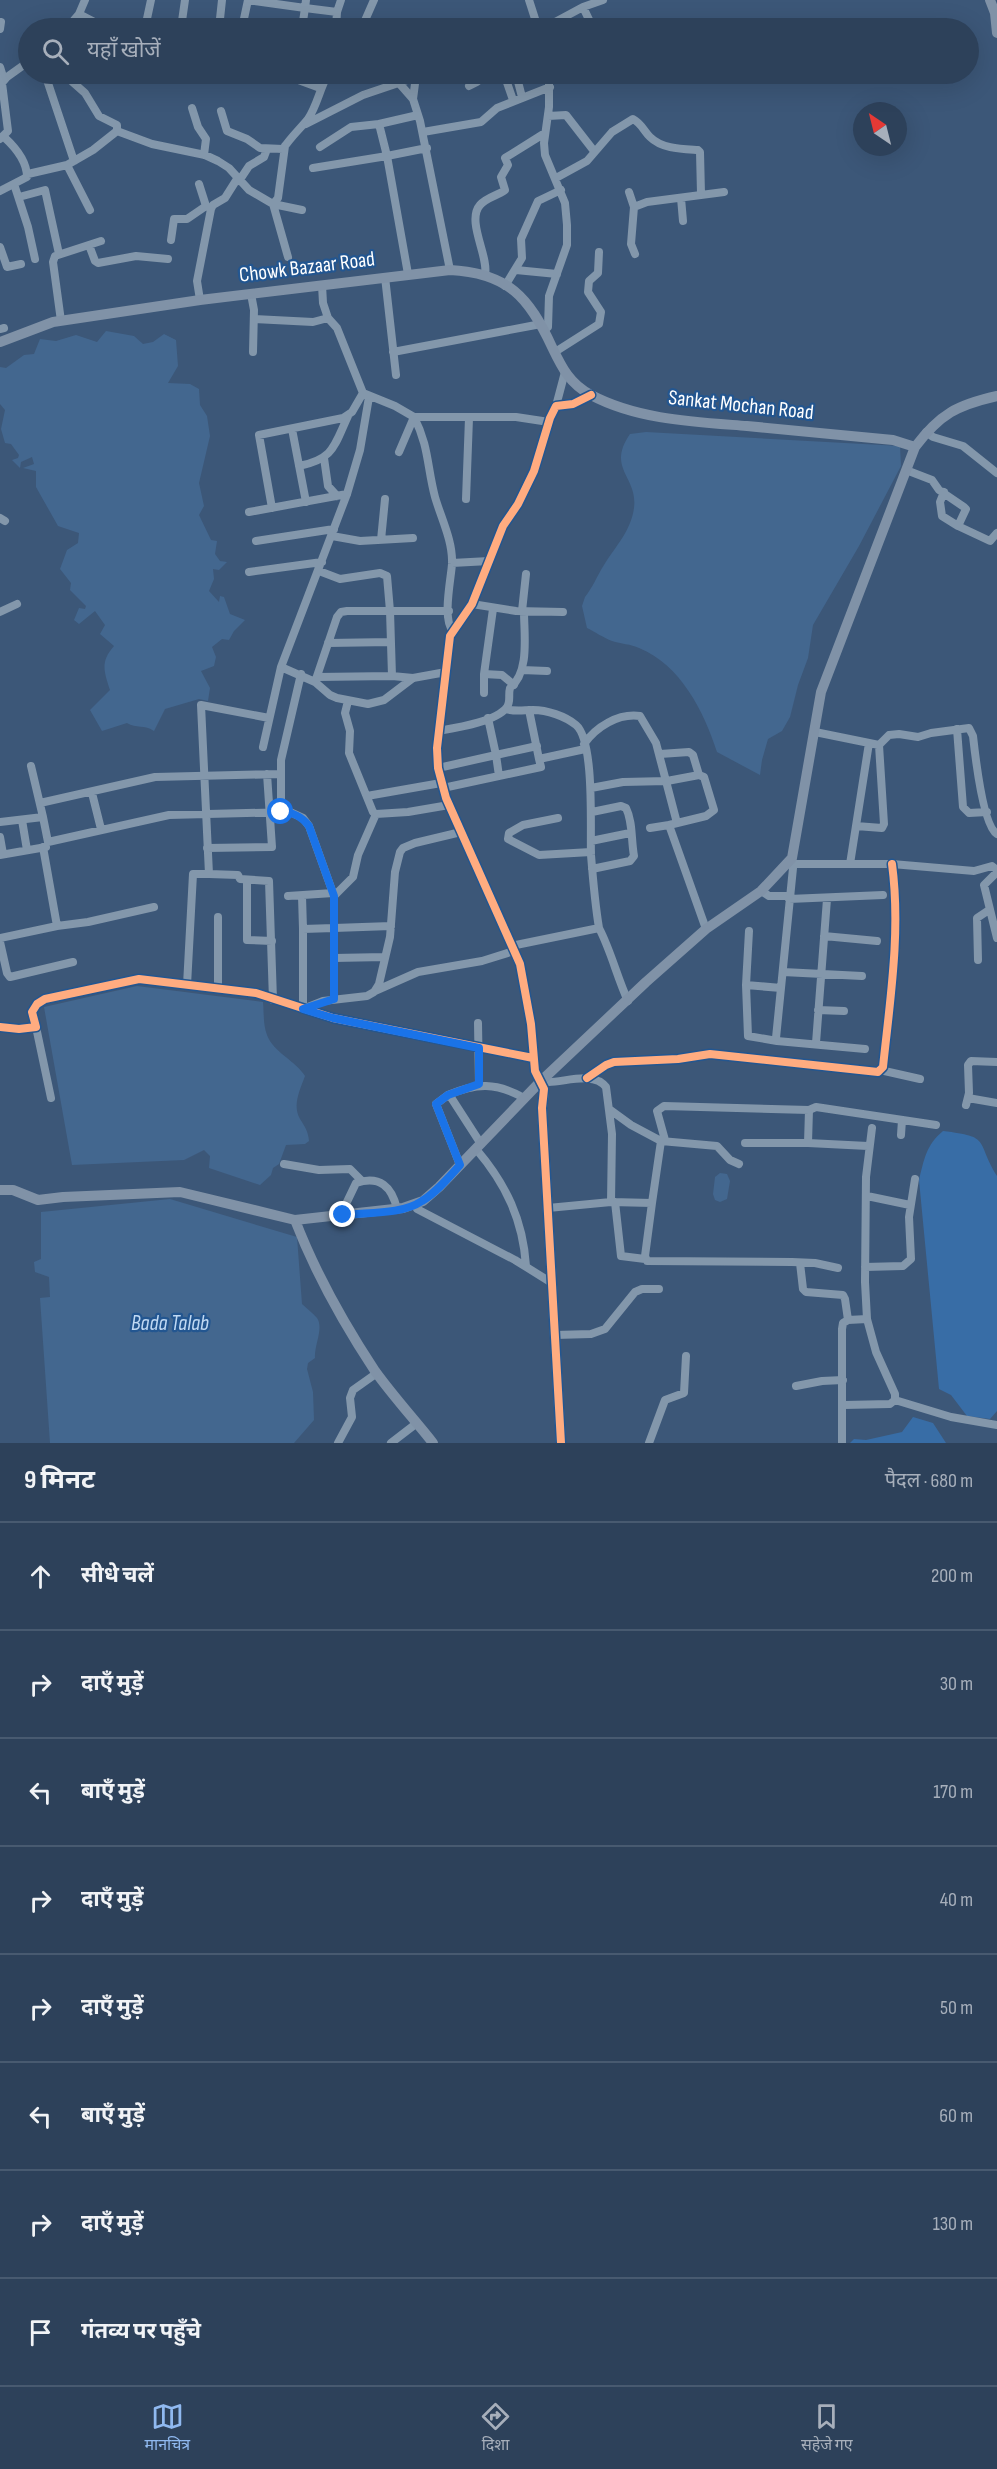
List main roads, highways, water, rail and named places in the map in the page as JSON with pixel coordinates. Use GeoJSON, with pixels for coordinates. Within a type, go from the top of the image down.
{"type":"FeatureCollection","features":[{"type":"Feature","properties":{"kind":"main road"},"geometry":{"type":"LineString","coordinates":[[990,0],[995,13],[997,33]]}},
{"type":"Feature","properties":{"kind":"main road","name":"Chowk Bazaar Road"},"geometry":{"type":"LineString","coordinates":[[0,342],[53,322],[200,300],[450,270],[485,275],[506,286],[527,302],[567,376]]}},
{"type":"Feature","properties":{"kind":"main road","name":"Sankat Mochan Road"},"geometry":{"type":"LineString","coordinates":[[567,376],[591,395],[628,410],[651,415],[699,422],[893,440],[915,447]]}},
{"type":"Feature","properties":{"kind":"main road"},"geometry":{"type":"LineString","coordinates":[[0,1190],[13,1190],[39,1200],[180,1192],[295,1220],[397,1209],[414,1205],[439,1187],[524,1098],[545,1083],[627,1001],[706,929],[761,891],[792,861],[821,692],[915,447],[940,418],[958,406],[994,400]]}},
{"type":"Feature","properties":{"kind":"main road"},"geometry":{"type":"LineString","coordinates":[[545,1083],[542,1108],[561,1443]]}},
{"type":"Feature","properties":{"kind":"main road"},"geometry":{"type":"LineString","coordinates":[[295,1220],[336,1304],[377,1373],[433,1443]]}},
{"type":"Feature","properties":{"kind":"water"},"geometry":{"type":"Polygon","coordinates":[[[106,331],[134,336],[143,344],[153,342],[164,334],[176,340],[178,366],[168,383],[190,384],[199,389],[200,405],[207,416],[210,436],[199,483],[204,506],[199,515],[211,540],[217,541],[215,554],[220,561],[227,562],[219,570],[213,569],[214,579],[209,591],[219,602],[220,596],[224,597],[230,614],[245,620],[229,640],[222,639],[212,647],[216,657],[214,666],[201,671],[210,688],[208,701],[199,699],[165,709],[154,731],[127,723],[102,731],[90,710],[110,690],[104,667],[114,646],[100,634],[105,625],[95,611],[79,624],[74,620],[79,608],[85,609],[86,606],[70,590],[71,583],[60,569],[67,550],[78,543],[79,533],[58,526],[36,487],[36,471],[23,468],[34,464],[32,457],[21,462],[20,468],[12,460],[18,458],[19,455],[11,444],[5,443],[1,429],[5,410],[0,404],[0,367],[6,368],[24,355],[34,354],[40,339],[56,341],[76,335],[97,342],[106,331]]]}},
{"type":"Feature","properties":{"kind":"water"},"geometry":{"type":"Polygon","coordinates":[[[646,432],[900,446],[901,466],[859,546],[813,625],[808,658],[790,717],[782,731],[768,739],[760,775],[717,752],[698,706],[679,678],[667,666],[639,648],[612,641],[587,628],[582,606],[585,597],[630,524],[634,508],[632,488],[622,464],[623,446],[630,434],[646,432]]]}},
{"type":"Feature","properties":{"kind":"water"},"geometry":{"type":"Polygon","coordinates":[[[137,986],[263,1002],[265,1027],[270,1041],[305,1076],[297,1108],[309,1141],[305,1144],[286,1145],[279,1164],[260,1185],[209,1168],[210,1156],[204,1150],[184,1160],[72,1165],[44,1007],[137,986]]]}},
{"type":"Feature","properties":{"kind":"water"},"geometry":{"type":"Polygon","coordinates":[[[720,1173],[727,1174],[730,1181],[727,1199],[720,1202],[715,1200],[713,1194],[715,1177],[720,1173]]]}},
{"type":"Feature","properties":{"kind":"water","name":"Bada Talab"},"geometry":{"type":"Polygon","coordinates":[[[170,1199],[297,1237],[302,1304],[317,1318],[320,1327],[315,1358],[308,1363],[307,1369],[313,1392],[314,1420],[294,1443],[50,1443],[40,1298],[50,1297],[49,1277],[35,1272],[34,1262],[41,1259],[41,1212],[170,1199]]]}}]}
